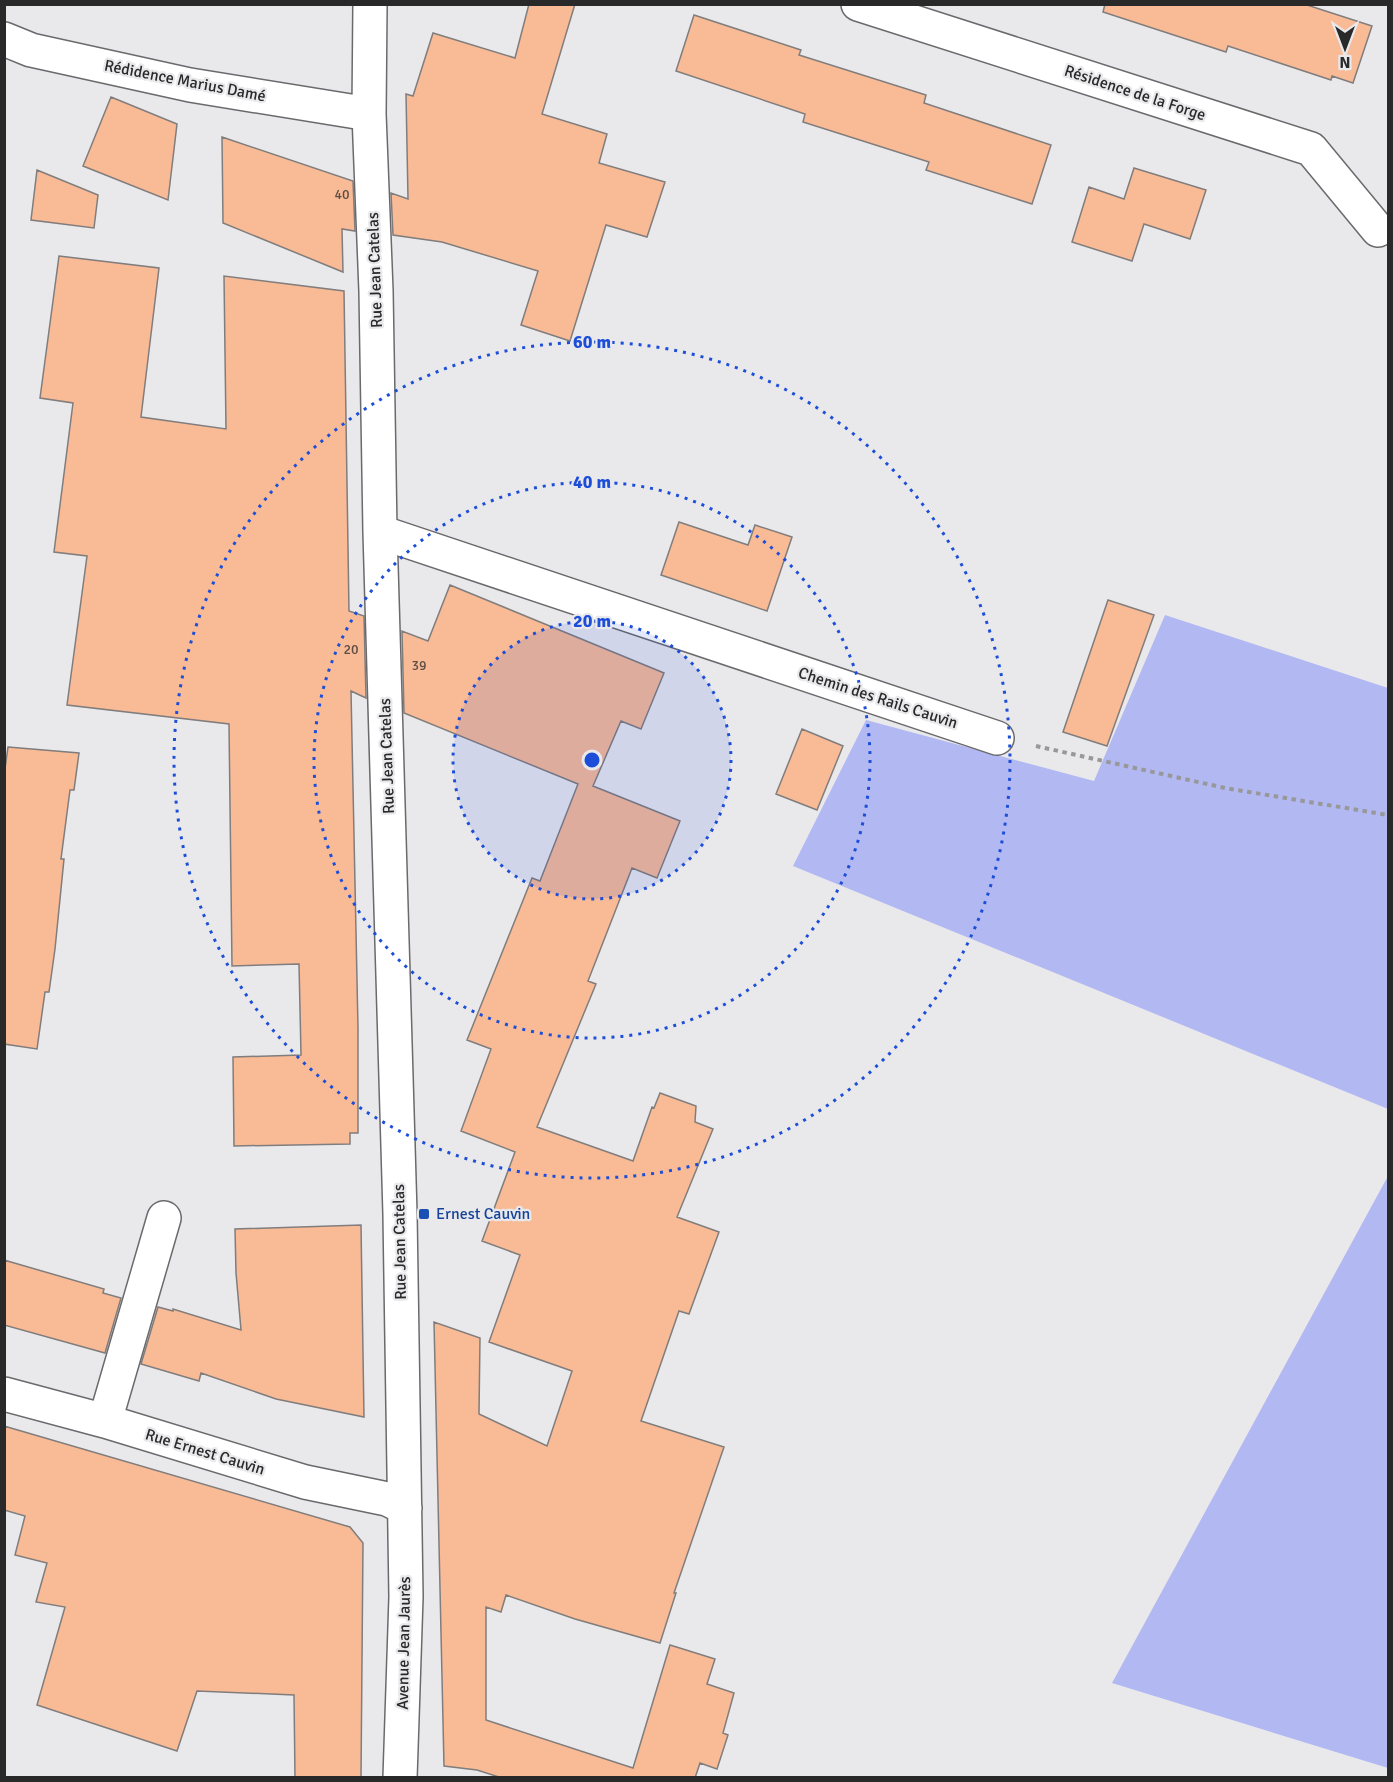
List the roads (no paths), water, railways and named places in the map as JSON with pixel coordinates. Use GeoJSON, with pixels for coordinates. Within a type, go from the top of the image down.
{"type":"FeatureCollection","features":[{"type":"Feature","properties":{"kind":"street","name":"Rue Jean Catelas"},"geometry":{"type":"LineString","coordinates":[[370,4],[369,114],[376,291],[380,532],[400,1214],[405,1508]]}},
{"type":"Feature","properties":{"kind":"street","name":"Résidence de la Forge"},"geometry":{"type":"LineString","coordinates":[[858,4],[1311,149],[1378,230]]}},
{"type":"Feature","properties":{"kind":"street","name":"Rédidence Marius Damé"},"geometry":{"type":"LineString","coordinates":[[4,39],[31,50],[190,85],[369,114]]}},
{"type":"Feature","properties":{"kind":"street","name":"Chemin des Rails Cauvin"},"geometry":{"type":"LineString","coordinates":[[380,532],[996,738]]}},
{"type":"Feature","properties":{"kind":"street"},"geometry":{"type":"LineString","coordinates":[[105,1421],[164,1218]]}},
{"type":"Feature","properties":{"kind":"street","name":"Rue Ernest Cauvin"},"geometry":{"type":"LineString","coordinates":[[4,1394],[105,1421],[304,1482],[387,1499],[405,1508]]}},
{"type":"Feature","properties":{"kind":"street","name":"Avenue Jean Jaurès"},"geometry":{"type":"LineString","coordinates":[[400,1778],[406,1597],[405,1508]]}},
{"type":"Feature","properties":{"kind":"place","name":"Ernest Cauvin"},"geometry":{"type":"Point","coordinates":[424,1214]}}]}
